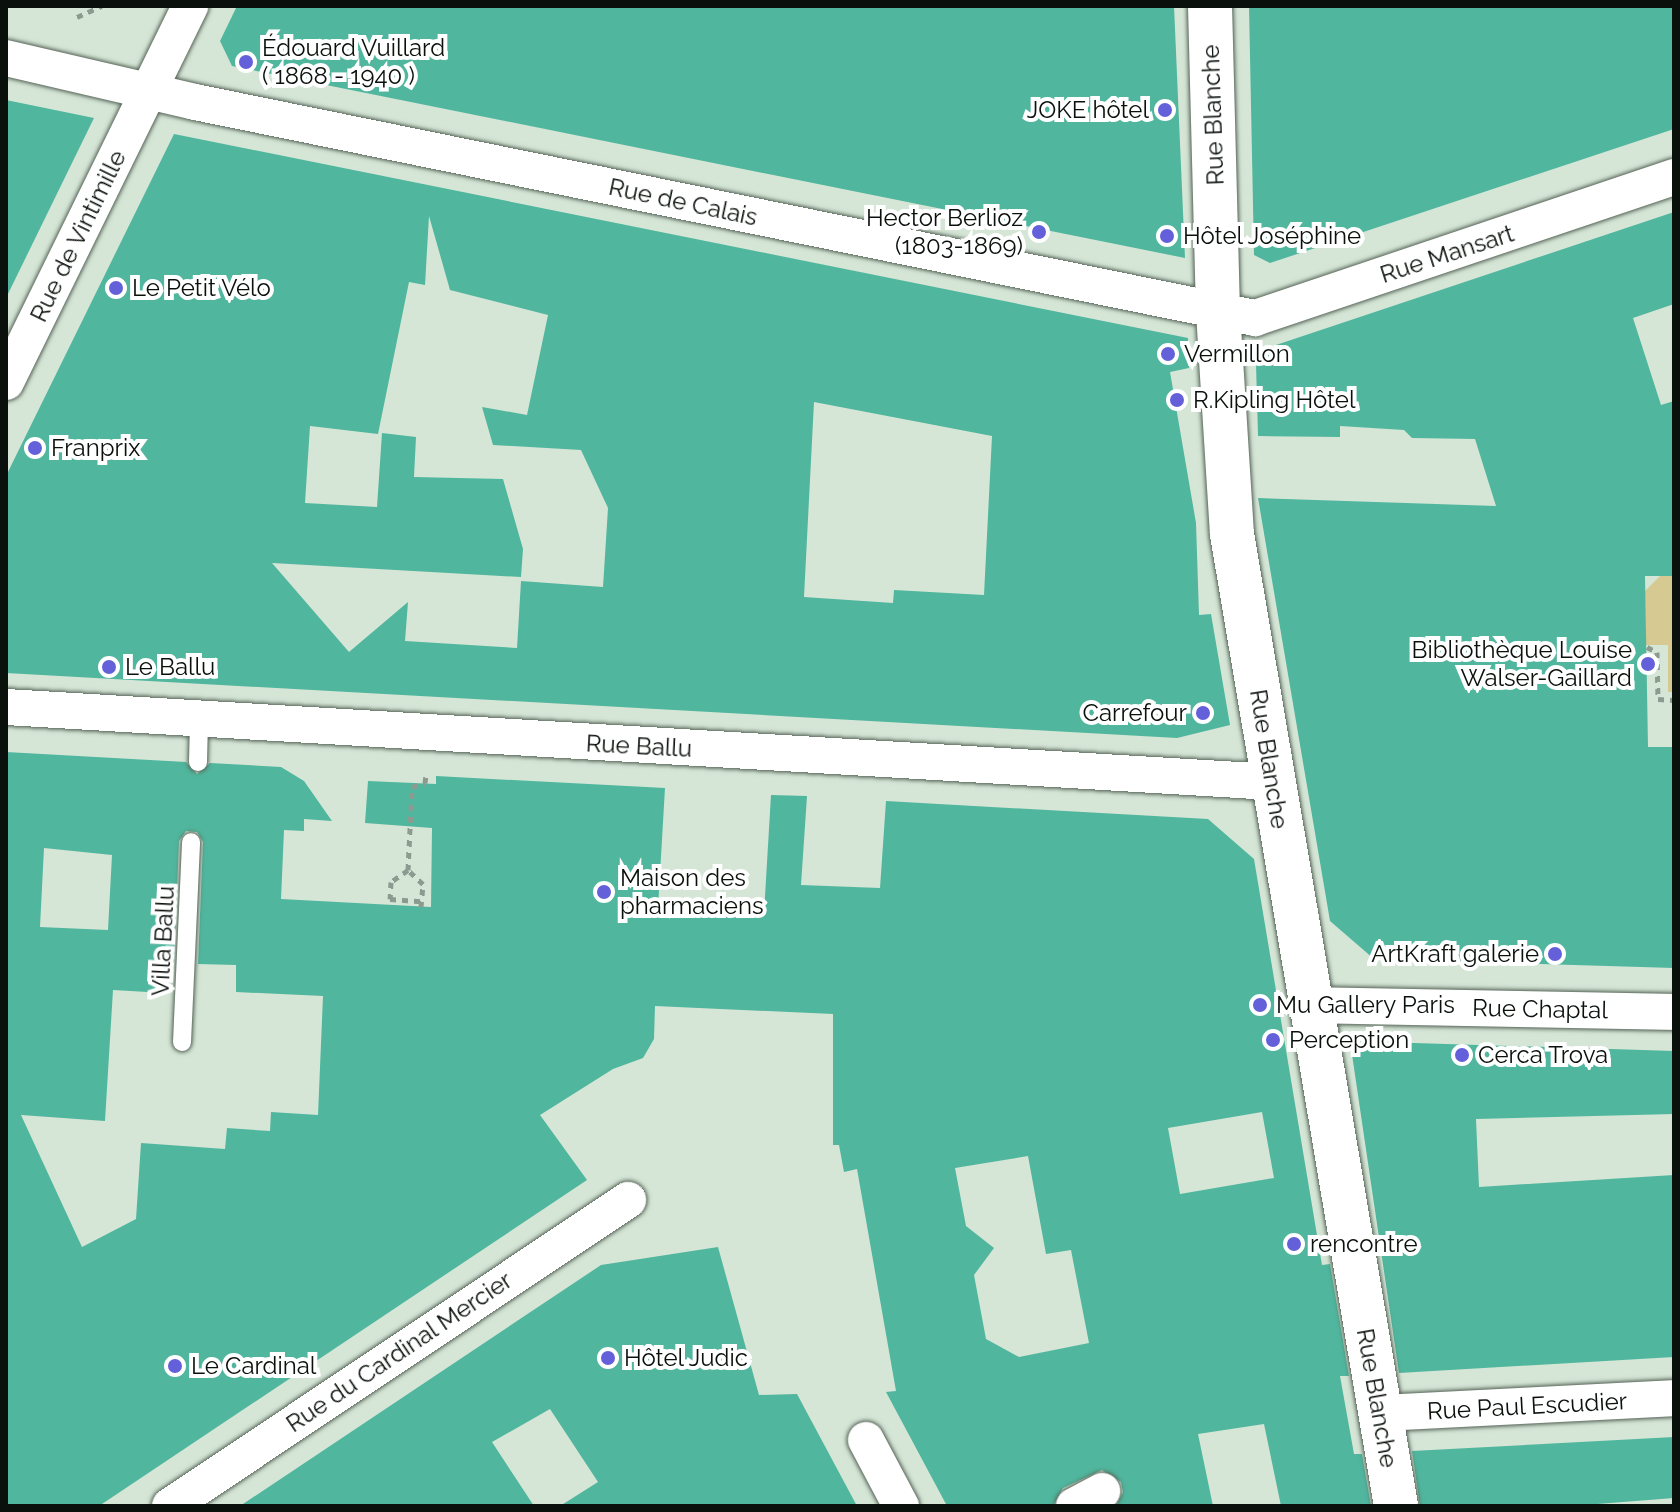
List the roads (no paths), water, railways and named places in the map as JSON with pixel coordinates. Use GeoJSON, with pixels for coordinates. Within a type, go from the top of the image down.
{"type":"FeatureCollection","features":[{"type":"Feature","properties":{"kind":"street","name":"Rue de Vintimille"},"geometry":{"type":"LineString","coordinates":[[6,382],[190,6]]}},
{"type":"Feature","properties":{"kind":"street","name":"Rue Blanche"},"geometry":{"type":"LineString","coordinates":[[1210,6],[1226,487],[1272,782],[1396,1506]]}},
{"type":"Feature","properties":{"kind":"street","name":"Rue de Calais"},"geometry":{"type":"LineString","coordinates":[[6,58],[1218,312]]}},
{"type":"Feature","properties":{"kind":"street","name":"Rue Mansart"},"geometry":{"type":"LineString","coordinates":[[1218,312],[1255,318],[1674,177]]}},
{"type":"Feature","properties":{"kind":"street","name":"Rue Ballu"},"geometry":{"type":"LineString","coordinates":[[6,707],[1272,782]]}},
{"type":"Feature","properties":{"kind":"street","name":"Rue Chaptal"},"geometry":{"type":"LineString","coordinates":[[1310,1005],[1674,1012]]}},
{"type":"Feature","properties":{"kind":"street","name":"Rue du Cardinal Mercier"},"geometry":{"type":"LineString","coordinates":[[170,1506],[628,1200]]}},
{"type":"Feature","properties":{"kind":"street","name":"Rue Paul Escudier"},"geometry":{"type":"LineString","coordinates":[[1380,1413],[1674,1398]]}},
{"type":"Feature","properties":{"kind":"street"},"geometry":{"type":"LineString","coordinates":[[866,1440],[901,1506]]}},
{"type":"Feature","properties":{"kind":"lane"},"geometry":{"type":"LineString","coordinates":[[198,762],[199,720]]}},
{"type":"Feature","properties":{"kind":"lane","name":"Villa Ballu"},"geometry":{"type":"LineString","coordinates":[[182,1042],[191,842]]}},
{"type":"Feature","properties":{"kind":"place","name":"Édouard Vuillard ( 1868 - 1940 )"},"geometry":{"type":"Point","coordinates":[246,62]}},
{"type":"Feature","properties":{"kind":"place","name":"JOKE hôtel"},"geometry":{"type":"Point","coordinates":[1165,110]}},
{"type":"Feature","properties":{"kind":"place","name":"Hector Berlioz (1803-1869)"},"geometry":{"type":"Point","coordinates":[1039,232]}},
{"type":"Feature","properties":{"kind":"place","name":"Hôtel Joséphine"},"geometry":{"type":"Point","coordinates":[1167,236]}},
{"type":"Feature","properties":{"kind":"place","name":"Le Petit Vélo"},"geometry":{"type":"Point","coordinates":[116,288]}},
{"type":"Feature","properties":{"kind":"place","name":"Vermillon"},"geometry":{"type":"Point","coordinates":[1168,354]}},
{"type":"Feature","properties":{"kind":"place","name":"R.Kipling Hôtel"},"geometry":{"type":"Point","coordinates":[1177,400]}},
{"type":"Feature","properties":{"kind":"place","name":"Franprix"},"geometry":{"type":"Point","coordinates":[35,448]}},
{"type":"Feature","properties":{"kind":"place","name":"Bibliothèque Louise Walser-Gaillard"},"geometry":{"type":"Point","coordinates":[1648,664]}},
{"type":"Feature","properties":{"kind":"place","name":"Le Ballu"},"geometry":{"type":"Point","coordinates":[109,667]}},
{"type":"Feature","properties":{"kind":"place","name":"Carrefour"},"geometry":{"type":"Point","coordinates":[1203,713]}},
{"type":"Feature","properties":{"kind":"place","name":"Maison des pharmaciens"},"geometry":{"type":"Point","coordinates":[604,892]}},
{"type":"Feature","properties":{"kind":"place","name":"ArtKraft galerie"},"geometry":{"type":"Point","coordinates":[1555,954]}},
{"type":"Feature","properties":{"kind":"place","name":"Mu Gallery Paris"},"geometry":{"type":"Point","coordinates":[1260,1005]}},
{"type":"Feature","properties":{"kind":"place","name":"Perception"},"geometry":{"type":"Point","coordinates":[1273,1040]}},
{"type":"Feature","properties":{"kind":"place","name":"Cerca Trova"},"geometry":{"type":"Point","coordinates":[1462,1055]}},
{"type":"Feature","properties":{"kind":"place","name":"rencontre"},"geometry":{"type":"Point","coordinates":[1294,1244]}},
{"type":"Feature","properties":{"kind":"place","name":"Hôtel Judic"},"geometry":{"type":"Point","coordinates":[608,1358]}},
{"type":"Feature","properties":{"kind":"place","name":"Le Cardinal"},"geometry":{"type":"Point","coordinates":[175,1366]}}]}
